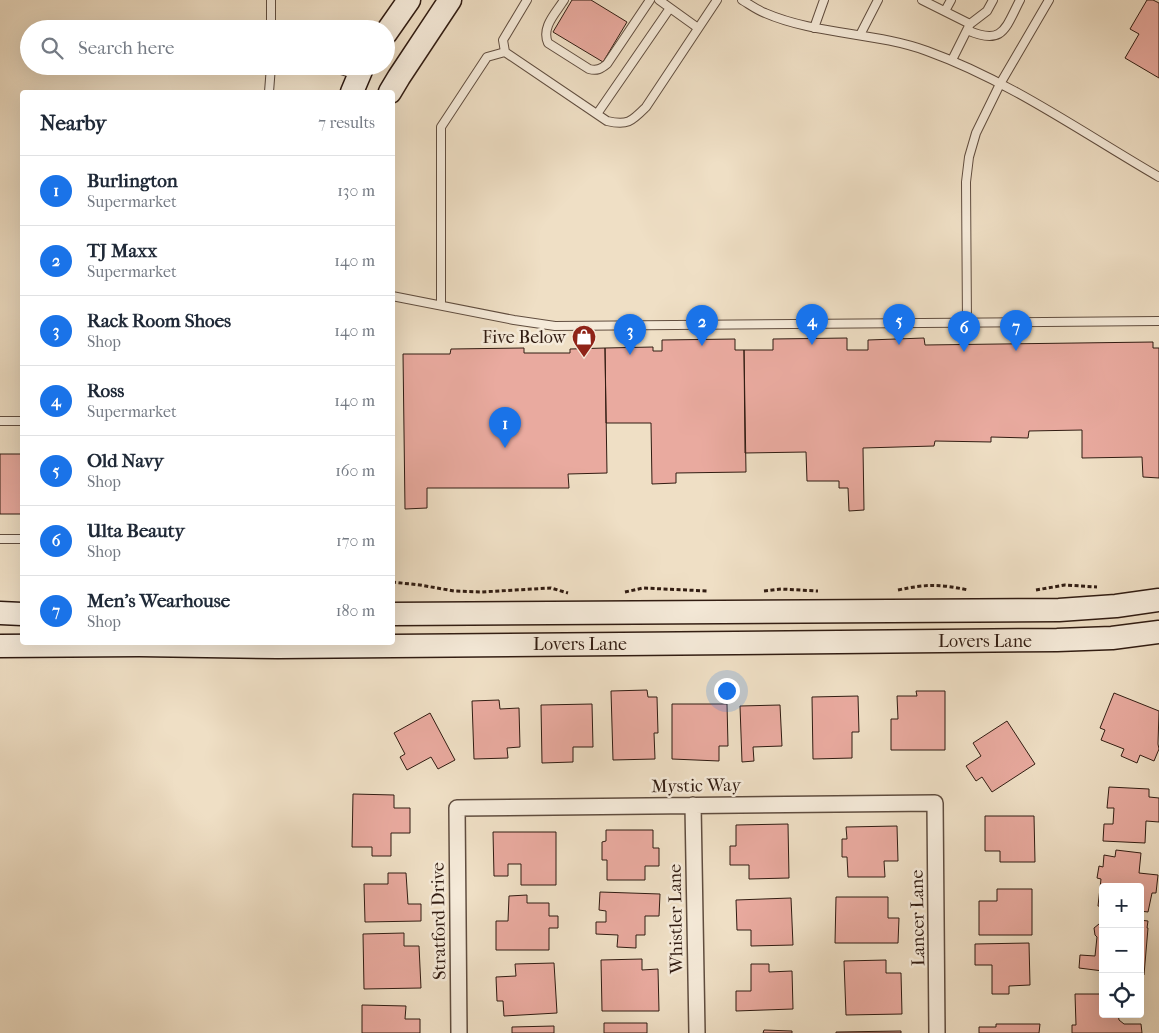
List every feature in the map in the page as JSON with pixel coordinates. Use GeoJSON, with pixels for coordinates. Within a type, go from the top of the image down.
{"type":"FeatureCollection","features":[{"type":"Feature","properties":{"kind":"street"},"geometry":{"type":"LineString","coordinates":[[395,20],[409,0]]}},
{"type":"Feature","properties":{"kind":"street"},"geometry":{"type":"LineString","coordinates":[[391,90],[450,0]]}},
{"type":"Feature","properties":{"kind":"street","name":"Lovers Lane"},"geometry":{"type":"LineString","coordinates":[[395,614],[1059,610],[1116,606],[1159,600]]}},
{"type":"Feature","properties":{"kind":"street"},"geometry":{"type":"LineString","coordinates":[[0,614],[20,614]]}},
{"type":"Feature","properties":{"kind":"street","name":"Lovers Lane"},"geometry":{"type":"LineString","coordinates":[[395,644],[1077,640],[1159,632]]}},
{"type":"Feature","properties":{"kind":"street","name":"Lovers Lane"},"geometry":{"type":"LineString","coordinates":[[0,646],[278,645]]}},
{"type":"Feature","properties":{"kind":"street","name":"Mystic Way"},"geometry":{"type":"LineString","coordinates":[[457,808],[935,803]]}},
{"type":"Feature","properties":{"kind":"street","name":"Lancer Lane"},"geometry":{"type":"LineString","coordinates":[[935,803],[937,1033]]}},
{"type":"Feature","properties":{"kind":"street","name":"Whistler Lane"},"geometry":{"type":"LineString","coordinates":[[693,805],[697,1033]]}},
{"type":"Feature","properties":{"kind":"street","name":"Stratford Drive"},"geometry":{"type":"LineString","coordinates":[[457,808],[459,1033]]}},
{"type":"Feature","properties":{"kind":"lane"},"geometry":{"type":"LineString","coordinates":[[271,20],[272,0]]}},
{"type":"Feature","properties":{"kind":"lane"},"geometry":{"type":"LineString","coordinates":[[527,0],[503,40],[505,52],[597,114],[607,120],[618,123],[632,121],[646,107],[717,0]]}},
{"type":"Feature","properties":{"kind":"lane"},"geometry":{"type":"LineString","coordinates":[[564,0],[546,29],[548,43],[589,69],[596,70],[601,69],[607,64],[650,0]]}},
{"type":"Feature","properties":{"kind":"lane"},"geometry":{"type":"LineString","coordinates":[[659,0],[698,28]]}},
{"type":"Feature","properties":{"kind":"lane"},"geometry":{"type":"LineString","coordinates":[[742,0],[764,13],[814,28],[909,45],[952,60],[1046,109],[1159,177]]}},
{"type":"Feature","properties":{"kind":"lane"},"geometry":{"type":"LineString","coordinates":[[814,28],[824,0]]}},
{"type":"Feature","properties":{"kind":"lane"},"geometry":{"type":"LineString","coordinates":[[860,35],[878,0]]}},
{"type":"Feature","properties":{"kind":"lane"},"geometry":{"type":"LineString","coordinates":[[922,0],[945,11],[979,36],[991,37],[998,35],[1005,29],[1020,0]]}},
{"type":"Feature","properties":{"kind":"lane"},"geometry":{"type":"LineString","coordinates":[[945,11],[951,0]]}},
{"type":"Feature","properties":{"kind":"lane"},"geometry":{"type":"LineString","coordinates":[[952,60],[968,27],[987,11],[993,0]]}},
{"type":"Feature","properties":{"kind":"lane"},"geometry":{"type":"LineString","coordinates":[[967,323],[966,182],[976,133],[1000,84],[1049,0]]}},
{"type":"Feature","properties":{"kind":"lane"},"geometry":{"type":"LineString","coordinates":[[597,114],[670,8]]}},
{"type":"Feature","properties":{"kind":"lane"},"geometry":{"type":"LineString","coordinates":[[441,305],[441,127],[487,57],[505,52]]}},
{"type":"Feature","properties":{"kind":"lane"},"geometry":{"type":"LineString","coordinates":[[270,75],[270,90]]}},
{"type":"Feature","properties":{"kind":"lane"},"geometry":{"type":"LineString","coordinates":[[395,297],[514,320],[555,326],[1159,321]]}},
{"type":"Feature","properties":{"kind":"lane"},"geometry":{"type":"LineString","coordinates":[[0,421],[20,421]]}},
{"type":"Feature","properties":{"kind":"lane"},"geometry":{"type":"LineString","coordinates":[[0,539],[20,539]]}},
{"type":"Feature","properties":{"kind":"path"},"geometry":{"type":"LineString","coordinates":[[395,582],[420,584],[454,591],[482,592],[551,588],[576,595]]}},
{"type":"Feature","properties":{"kind":"path"},"geometry":{"type":"LineString","coordinates":[[896,591],[924,584],[951,586],[976,592]]}},
{"type":"Feature","properties":{"kind":"path"},"geometry":{"type":"LineString","coordinates":[[1036,590],[1065,584],[1102,587]]}},
{"type":"Feature","properties":{"kind":"path"},"geometry":{"type":"LineString","coordinates":[[618,594],[643,588],[717,592]]}},
{"type":"Feature","properties":{"kind":"path"},"geometry":{"type":"LineString","coordinates":[[762,591],[781,589],[823,592]]}},
{"type":"Feature","properties":{"kind":"building"},"geometry":{"type":"Polygon","coordinates":[[[572,0],[591,0],[627,22],[603,62],[553,32],[572,0]]]}},
{"type":"Feature","properties":{"kind":"building"},"geometry":{"type":"Polygon","coordinates":[[[1147,0],[1159,3],[1159,78],[1125,58],[1139,34],[1130,29],[1147,0]]]}},
{"type":"Feature","properties":{"kind":"building"},"geometry":{"type":"Polygon","coordinates":[[[847,338],[847,350],[868,350],[868,340],[924,338],[925,345],[1153,342],[1153,348],[1159,348],[1159,478],[1143,477],[1142,457],[1082,458],[1082,430],[1029,431],[1028,438],[991,437],[991,442],[935,441],[934,446],[863,448],[864,510],[849,511],[848,488],[839,488],[839,481],[807,481],[806,452],[745,453],[744,350],[773,350],[773,339],[847,338]]]}},
{"type":"Feature","properties":{"kind":"building"},"geometry":{"type":"Polygon","coordinates":[[[735,339],[735,350],[744,350],[746,472],[676,473],[676,483],[652,484],[651,423],[606,423],[605,348],[653,347],[653,351],[662,351],[662,340],[735,339]]]}},
{"type":"Feature","properties":{"kind":"building"},"geometry":{"type":"Polygon","coordinates":[[[524,348],[524,353],[570,353],[570,349],[605,348],[607,473],[568,474],[569,488],[427,488],[427,508],[405,509],[403,354],[450,354],[451,349],[524,348]]]}},
{"type":"Feature","properties":{"kind":"building"},"geometry":{"type":"Polygon","coordinates":[[[0,454],[20,454],[20,514],[0,514],[0,454]]]}},
{"type":"Feature","properties":{"kind":"building"},"geometry":{"type":"Polygon","coordinates":[[[647,690],[648,697],[657,697],[658,733],[654,733],[655,759],[613,760],[611,691],[647,690]]]}},
{"type":"Feature","properties":{"kind":"building"},"geometry":{"type":"Polygon","coordinates":[[[916,691],[945,691],[945,750],[891,750],[891,719],[898,719],[897,696],[917,696],[916,691]]]}},
{"type":"Feature","properties":{"kind":"building"},"geometry":{"type":"Polygon","coordinates":[[[1114,693],[1159,711],[1159,749],[1154,761],[1140,755],[1137,763],[1121,756],[1124,749],[1101,740],[1105,730],[1100,728],[1114,693]]]}},
{"type":"Feature","properties":{"kind":"building"},"geometry":{"type":"Polygon","coordinates":[[[858,696],[859,732],[852,732],[852,758],[813,759],[812,697],[858,696]]]}},
{"type":"Feature","properties":{"kind":"building"},"geometry":{"type":"Polygon","coordinates":[[[499,700],[500,709],[519,708],[520,747],[507,748],[508,758],[474,759],[472,701],[499,700]]]}},
{"type":"Feature","properties":{"kind":"building"},"geometry":{"type":"Polygon","coordinates":[[[592,704],[593,747],[573,747],[573,762],[542,763],[541,705],[592,704]]]}},
{"type":"Feature","properties":{"kind":"building"},"geometry":{"type":"Polygon","coordinates":[[[672,704],[727,704],[728,746],[719,746],[719,761],[672,759],[672,704]]]}},
{"type":"Feature","properties":{"kind":"building"},"geometry":{"type":"Polygon","coordinates":[[[780,705],[782,746],[753,747],[754,761],[742,762],[740,706],[780,705]]]}},
{"type":"Feature","properties":{"kind":"building"},"geometry":{"type":"Polygon","coordinates":[[[430,713],[455,760],[438,769],[431,757],[407,770],[400,757],[405,754],[394,733],[430,713]]]}},
{"type":"Feature","properties":{"kind":"building"},"geometry":{"type":"Polygon","coordinates":[[[1007,721],[1035,764],[992,792],[982,777],[976,781],[966,766],[981,756],[973,743],[1007,721]]]}},
{"type":"Feature","properties":{"kind":"building"},"geometry":{"type":"Polygon","coordinates":[[[1109,787],[1149,789],[1149,797],[1159,798],[1159,822],[1146,821],[1145,843],[1103,841],[1104,824],[1113,824],[1114,808],[1107,808],[1109,787]]]}},
{"type":"Feature","properties":{"kind":"building"},"geometry":{"type":"Polygon","coordinates":[[[353,794],[394,795],[394,808],[410,808],[410,833],[391,833],[391,856],[372,856],[372,847],[352,847],[353,794]]]}},
{"type":"Feature","properties":{"kind":"building"},"geometry":{"type":"Polygon","coordinates":[[[985,816],[1034,816],[1035,862],[1000,862],[1000,851],[985,851],[985,816]]]}},
{"type":"Feature","properties":{"kind":"building"},"geometry":{"type":"Polygon","coordinates":[[[788,824],[789,878],[749,879],[749,865],[730,865],[730,846],[736,846],[736,825],[788,824]]]}},
{"type":"Feature","properties":{"kind":"building"},"geometry":{"type":"Polygon","coordinates":[[[897,826],[898,861],[884,861],[885,877],[848,877],[847,857],[842,857],[842,839],[847,839],[846,827],[897,826]]]}},
{"type":"Feature","properties":{"kind":"building"},"geometry":{"type":"Polygon","coordinates":[[[606,830],[653,830],[653,848],[659,848],[659,866],[645,866],[645,880],[607,880],[607,860],[602,860],[602,842],[606,841],[606,830]]]}},
{"type":"Feature","properties":{"kind":"building"},"geometry":{"type":"Polygon","coordinates":[[[493,832],[556,832],[556,885],[521,885],[521,864],[508,864],[508,876],[494,876],[493,832]]]}},
{"type":"Feature","properties":{"kind":"building"},"geometry":{"type":"Polygon","coordinates":[[[1116,850],[1141,853],[1139,873],[1158,875],[1156,893],[1152,893],[1148,912],[1144,912],[1144,883],[1101,883],[1101,879],[1097,878],[1099,866],[1103,867],[1104,855],[1115,857],[1116,850]]]}},
{"type":"Feature","properties":{"kind":"building"},"geometry":{"type":"Polygon","coordinates":[[[388,873],[406,873],[408,904],[421,904],[421,921],[365,922],[364,884],[388,884],[388,873]]]}},
{"type":"Feature","properties":{"kind":"building"},"geometry":{"type":"Polygon","coordinates":[[[997,889],[1032,889],[1032,935],[979,935],[979,901],[997,901],[997,889]]]}},
{"type":"Feature","properties":{"kind":"building"},"geometry":{"type":"Polygon","coordinates":[[[600,892],[660,894],[659,916],[645,916],[645,935],[636,935],[636,948],[617,947],[618,935],[596,934],[596,922],[606,922],[606,911],[599,910],[600,892]]]}},
{"type":"Feature","properties":{"kind":"building"},"geometry":{"type":"Polygon","coordinates":[[[527,895],[527,903],[549,903],[549,916],[558,916],[558,928],[549,928],[549,950],[496,950],[496,921],[508,921],[509,896],[527,895]]]}},
{"type":"Feature","properties":{"kind":"building"},"geometry":{"type":"Polygon","coordinates":[[[836,897],[888,897],[888,918],[899,918],[898,943],[835,943],[836,897]]]}},
{"type":"Feature","properties":{"kind":"building"},"geometry":{"type":"Polygon","coordinates":[[[791,898],[793,945],[751,946],[751,930],[737,930],[736,900],[791,898]]]}},
{"type":"Feature","properties":{"kind":"building"},"geometry":{"type":"Polygon","coordinates":[[[1144,920],[1148,921],[1144,975],[1144,920]]]}},
{"type":"Feature","properties":{"kind":"building"},"geometry":{"type":"Polygon","coordinates":[[[1099,924],[1099,970],[1079,968],[1080,955],[1095,956],[1097,937],[1094,928],[1099,924]]]}},
{"type":"Feature","properties":{"kind":"building"},"geometry":{"type":"Polygon","coordinates":[[[404,933],[404,946],[419,946],[421,988],[364,989],[363,934],[404,933]]]}},
{"type":"Feature","properties":{"kind":"building"},"geometry":{"type":"Polygon","coordinates":[[[1029,943],[1030,985],[1009,986],[1009,994],[992,994],[992,965],[975,965],[975,944],[1029,943]]]}},
{"type":"Feature","properties":{"kind":"building"},"geometry":{"type":"Polygon","coordinates":[[[642,959],[642,970],[658,969],[659,1011],[602,1011],[601,960],[642,959]]]}},
{"type":"Feature","properties":{"kind":"building"},"geometry":{"type":"Polygon","coordinates":[[[886,960],[886,973],[901,973],[902,1014],[846,1015],[844,961],[886,960]]]}},
{"type":"Feature","properties":{"kind":"building"},"geometry":{"type":"Polygon","coordinates":[[[554,963],[557,1013],[504,1016],[503,1001],[497,1001],[496,977],[516,976],[515,964],[554,963]]]}},
{"type":"Feature","properties":{"kind":"building"},"geometry":{"type":"Polygon","coordinates":[[[751,964],[769,964],[769,972],[792,971],[793,1009],[736,1011],[736,991],[751,991],[751,964]]]}},
{"type":"Feature","properties":{"kind":"building"},"geometry":{"type":"Polygon","coordinates":[[[1075,994],[1099,994],[1099,1018],[1119,1018],[1124,1024],[1141,1024],[1142,1033],[1072,1033],[1072,1025],[1076,1025],[1075,994]]]}},
{"type":"Feature","properties":{"kind":"building"},"geometry":{"type":"Polygon","coordinates":[[[362,1005],[406,1006],[405,1019],[420,1019],[420,1033],[362,1033],[362,1005]]]}},
{"type":"Feature","properties":{"kind":"building"},"geometry":{"type":"Polygon","coordinates":[[[604,1023],[647,1023],[647,1033],[604,1033],[604,1023]]]}},
{"type":"Feature","properties":{"kind":"building"},"geometry":{"type":"Polygon","coordinates":[[[996,1024],[1040,1024],[1039,1033],[979,1033],[979,1027],[996,1027],[996,1024]]]}},
{"type":"Feature","properties":{"kind":"building"},"geometry":{"type":"Polygon","coordinates":[[[554,1026],[554,1033],[512,1033],[512,1027],[554,1026]]]}},
{"type":"Feature","properties":{"kind":"building"},"geometry":{"type":"Polygon","coordinates":[[[764,1030],[792,1031],[792,1033],[763,1033],[764,1030]]]}},
{"type":"Feature","properties":{"kind":"building"},"geometry":{"type":"Polygon","coordinates":[[[901,1031],[901,1033],[836,1033],[836,1032],[901,1031]]]}},
{"type":"Feature","properties":{"kind":"place","name":"Ross"},"geometry":{"type":"Point","coordinates":[812,345]}},
{"type":"Feature","properties":{"kind":"place","name":"Old Navy"},"geometry":{"type":"Point","coordinates":[899,345]}},
{"type":"Feature","properties":{"kind":"place","name":"TJ Maxx"},"geometry":{"type":"Point","coordinates":[702,346]}},
{"type":"Feature","properties":{"kind":"place","name":"Men's Wearhouse"},"geometry":{"type":"Point","coordinates":[1016,351]}},
{"type":"Feature","properties":{"kind":"place","name":"Ulta Beauty"},"geometry":{"type":"Point","coordinates":[964,352]}},
{"type":"Feature","properties":{"kind":"place","name":"Rack Room Shoes"},"geometry":{"type":"Point","coordinates":[630,355]}},
{"type":"Feature","properties":{"kind":"place","name":"Five Below"},"geometry":{"type":"Point","coordinates":[584,358]}},
{"type":"Feature","properties":{"kind":"place","name":"Burlington"},"geometry":{"type":"Point","coordinates":[505,448]}}]}
